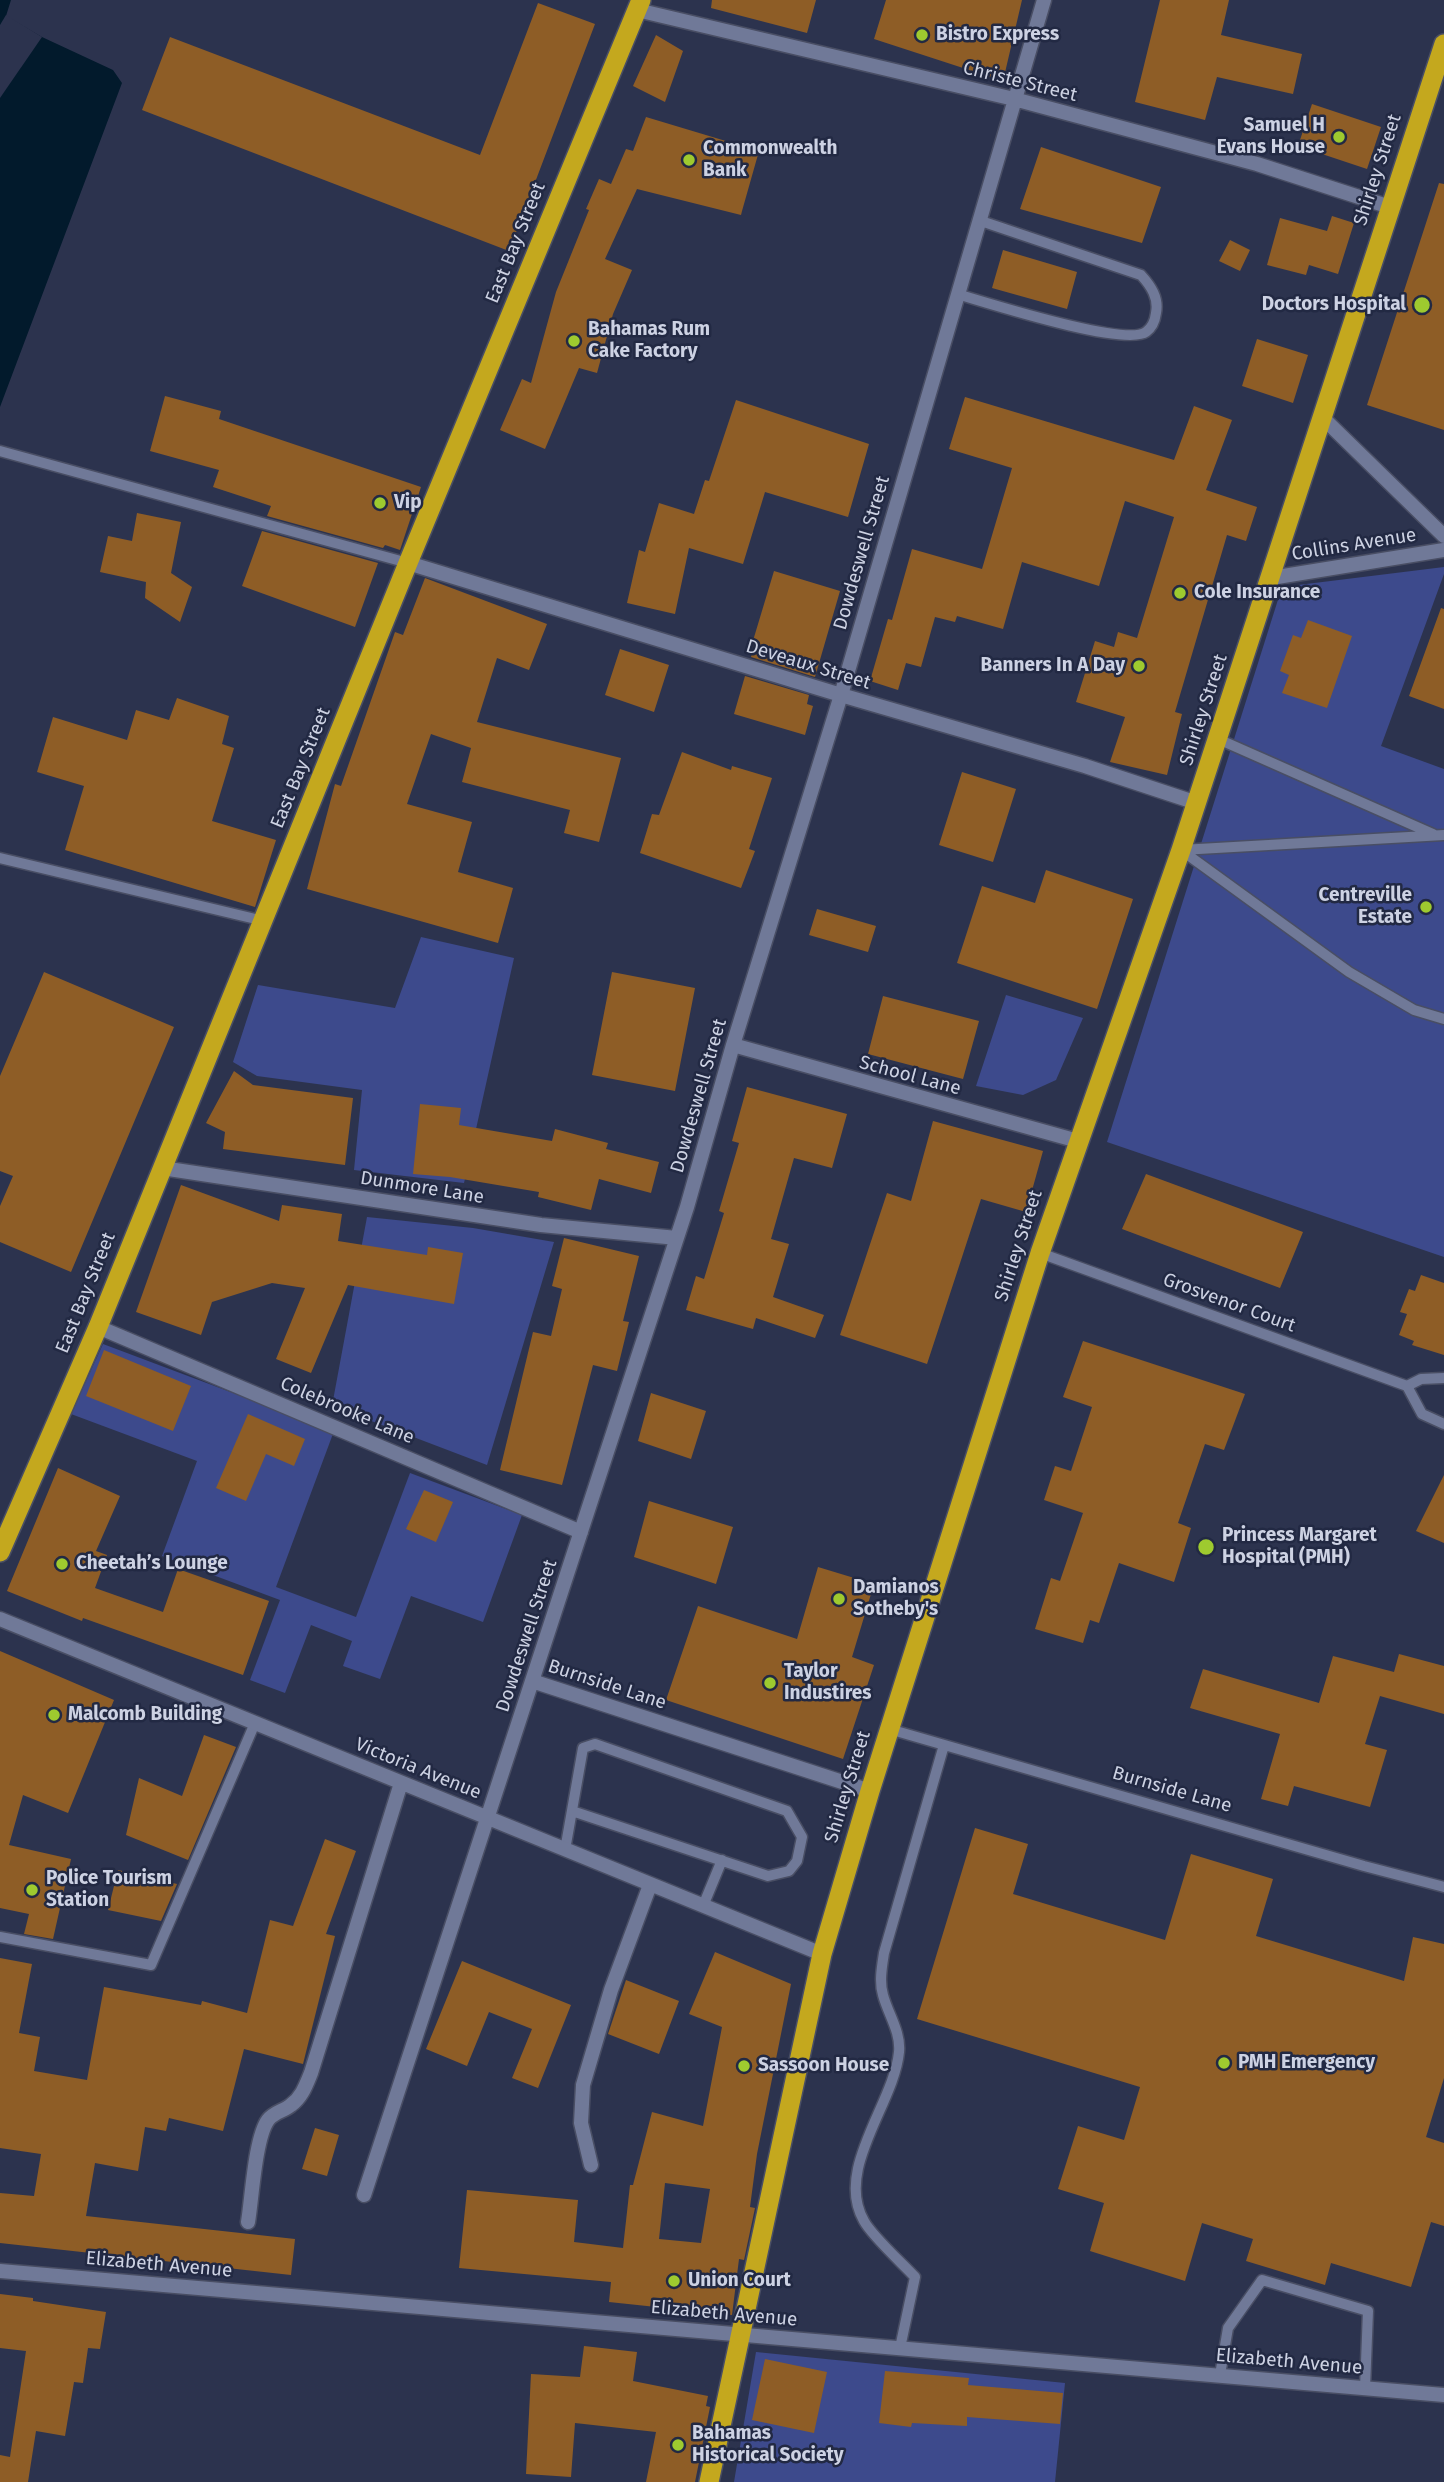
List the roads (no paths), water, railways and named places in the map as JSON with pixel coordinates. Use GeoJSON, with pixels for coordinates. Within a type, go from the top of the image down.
{"type":"FeatureCollection","features":[{"type":"Feature","properties":{"kind":"highway","name":"East Bay Street"},"geometry":{"type":"LineString","coordinates":[[0,1552],[98,1327],[408,562],[639,5]]}},
{"type":"Feature","properties":{"kind":"highway","name":"Shirley Street"},"geometry":{"type":"LineString","coordinates":[[709,2482],[822,1954],[870,1791],[1040,1253],[1197,803],[1444,44]]}},
{"type":"Feature","properties":{"kind":"street","name":"Dowdeswell Street"},"geometry":{"type":"LineString","coordinates":[[364,2195],[677,1238],[733,1045],[841,695],[1044,0]]}},
{"type":"Feature","properties":{"kind":"street","name":"Christe Street"},"geometry":{"type":"LineString","coordinates":[[639,5],[1014,99],[1257,164],[1390,207]]}},
{"type":"Feature","properties":{"kind":"street","name":"Collins Avenue"},"geometry":{"type":"LineString","coordinates":[[1322,417],[1444,536]]}},
{"type":"Feature","properties":{"kind":"street","name":"Collins Avenue"},"geometry":{"type":"LineString","coordinates":[[1271,578],[1444,550]]}},
{"type":"Feature","properties":{"kind":"street","name":"Deveaux Street"},"geometry":{"type":"LineString","coordinates":[[408,562],[841,695],[1085,766],[1197,803]]}},
{"type":"Feature","properties":{"kind":"street","name":"School Lane"},"geometry":{"type":"LineString","coordinates":[[733,1045],[1078,1141]]}},
{"type":"Feature","properties":{"kind":"street","name":"Dunmore Lane"},"geometry":{"type":"LineString","coordinates":[[162,1168],[541,1225],[677,1238]]}},
{"type":"Feature","properties":{"kind":"street","name":"Colebrooke Lane"},"geometry":{"type":"LineString","coordinates":[[98,1327],[581,1532]]}},
{"type":"Feature","properties":{"kind":"street","name":"Victoria Avenue"},"geometry":{"type":"LineString","coordinates":[[0,1619],[822,1954]]}},
{"type":"Feature","properties":{"kind":"street","name":"Burnside Lane"},"geometry":{"type":"LineString","coordinates":[[533,1681],[870,1791]]}},
{"type":"Feature","properties":{"kind":"street"},"geometry":{"type":"LineString","coordinates":[[248,2222],[261,2136],[268,2120],[302,2094],[311,2073],[401,1783]]}},
{"type":"Feature","properties":{"kind":"street"},"geometry":{"type":"LineString","coordinates":[[591,2165],[581,2123],[583,2085],[611,1990],[650,1885]]}},
{"type":"Feature","properties":{"kind":"street","name":"Elizabeth Avenue"},"geometry":{"type":"LineString","coordinates":[[0,2271],[1444,2395]]}},
{"type":"Feature","properties":{"kind":"lane"},"geometry":{"type":"LineString","coordinates":[[957,294],[1091,330],[1129,336],[1145,333],[1154,323],[1158,303],[1141,275],[978,220]]}},
{"type":"Feature","properties":{"kind":"lane"},"geometry":{"type":"LineString","coordinates":[[0,451],[408,562]]}},
{"type":"Feature","properties":{"kind":"lane"},"geometry":{"type":"LineString","coordinates":[[1218,739],[1440,835]]}},
{"type":"Feature","properties":{"kind":"lane"},"geometry":{"type":"LineString","coordinates":[[1181,850],[1440,835]]}},
{"type":"Feature","properties":{"kind":"lane"},"geometry":{"type":"LineString","coordinates":[[1181,850],[1349,972],[1414,1010],[1444,1019]]}},
{"type":"Feature","properties":{"kind":"lane"},"geometry":{"type":"LineString","coordinates":[[0,858],[264,920]]}},
{"type":"Feature","properties":{"kind":"lane","name":"Grosvenor Court"},"geometry":{"type":"LineString","coordinates":[[1040,1253],[1407,1386]]}},
{"type":"Feature","properties":{"kind":"lane"},"geometry":{"type":"LineString","coordinates":[[1444,1378],[1421,1379],[1407,1386],[1422,1414],[1444,1424]]}},
{"type":"Feature","properties":{"kind":"lane"},"geometry":{"type":"LineString","coordinates":[[0,1937],[151,1965],[254,1723]]}},
{"type":"Feature","properties":{"kind":"lane","name":"Burnside Lane"},"geometry":{"type":"LineString","coordinates":[[889,1729],[1444,1887]]}},
{"type":"Feature","properties":{"kind":"lane"},"geometry":{"type":"LineString","coordinates":[[565,1850],[583,1748],[595,1744],[787,1811],[802,1837],[797,1861],[789,1871],[768,1876],[572,1811]]}},
{"type":"Feature","properties":{"kind":"lane"},"geometry":{"type":"LineString","coordinates":[[900,2348],[915,2277],[864,2222],[855,2198],[857,2171],[898,2060],[898,2037],[882,1992],[884,1952],[944,1745]]}},
{"type":"Feature","properties":{"kind":"lane"},"geometry":{"type":"LineString","coordinates":[[703,1906],[722,1860]]}},
{"type":"Feature","properties":{"kind":"lane"},"geometry":{"type":"LineString","coordinates":[[1220,2375],[1228,2328],[1262,2280],[1368,2311],[1365,2388]]}},
{"type":"Feature","properties":{"kind":"place","name":"Bistro Express"},"geometry":{"type":"Point","coordinates":[922,35]}},
{"type":"Feature","properties":{"kind":"place","name":"Samuel H Evans House"},"geometry":{"type":"Point","coordinates":[1339,137]}},
{"type":"Feature","properties":{"kind":"place","name":"Commonwealth Bank"},"geometry":{"type":"Point","coordinates":[689,160]}},
{"type":"Feature","properties":{"kind":"place","name":"Doctors Hospital"},"geometry":{"type":"Point","coordinates":[1422,305]}},
{"type":"Feature","properties":{"kind":"place","name":"Bahamas Rum Cake Factory"},"geometry":{"type":"Point","coordinates":[574,341]}},
{"type":"Feature","properties":{"kind":"place","name":"Vip"},"geometry":{"type":"Point","coordinates":[380,503]}},
{"type":"Feature","properties":{"kind":"place","name":"Cole Insurance"},"geometry":{"type":"Point","coordinates":[1180,593]}},
{"type":"Feature","properties":{"kind":"place","name":"Banners In A Day"},"geometry":{"type":"Point","coordinates":[1139,666]}},
{"type":"Feature","properties":{"kind":"place","name":"Centreville Estate"},"geometry":{"type":"Point","coordinates":[1426,907]}},
{"type":"Feature","properties":{"kind":"place","name":"Princess Margaret Hospital (PMH)"},"geometry":{"type":"Point","coordinates":[1206,1547]}},
{"type":"Feature","properties":{"kind":"place","name":"Cheetah’s Lounge"},"geometry":{"type":"Point","coordinates":[62,1564]}},
{"type":"Feature","properties":{"kind":"place","name":"Damianos Sotheby's"},"geometry":{"type":"Point","coordinates":[839,1599]}},
{"type":"Feature","properties":{"kind":"place","name":"Taylor Industires"},"geometry":{"type":"Point","coordinates":[770,1683]}},
{"type":"Feature","properties":{"kind":"place","name":"Malcomb Building"},"geometry":{"type":"Point","coordinates":[54,1715]}},
{"type":"Feature","properties":{"kind":"place","name":"Police Tourism Station"},"geometry":{"type":"Point","coordinates":[32,1890]}},
{"type":"Feature","properties":{"kind":"place","name":"PMH Emergency"},"geometry":{"type":"Point","coordinates":[1224,2063]}},
{"type":"Feature","properties":{"kind":"place","name":"Sassoon House"},"geometry":{"type":"Point","coordinates":[744,2066]}},
{"type":"Feature","properties":{"kind":"place","name":"Union Court"},"geometry":{"type":"Point","coordinates":[674,2281]}},
{"type":"Feature","properties":{"kind":"place","name":"Bahamas Historical Society"},"geometry":{"type":"Point","coordinates":[678,2445]}}]}
